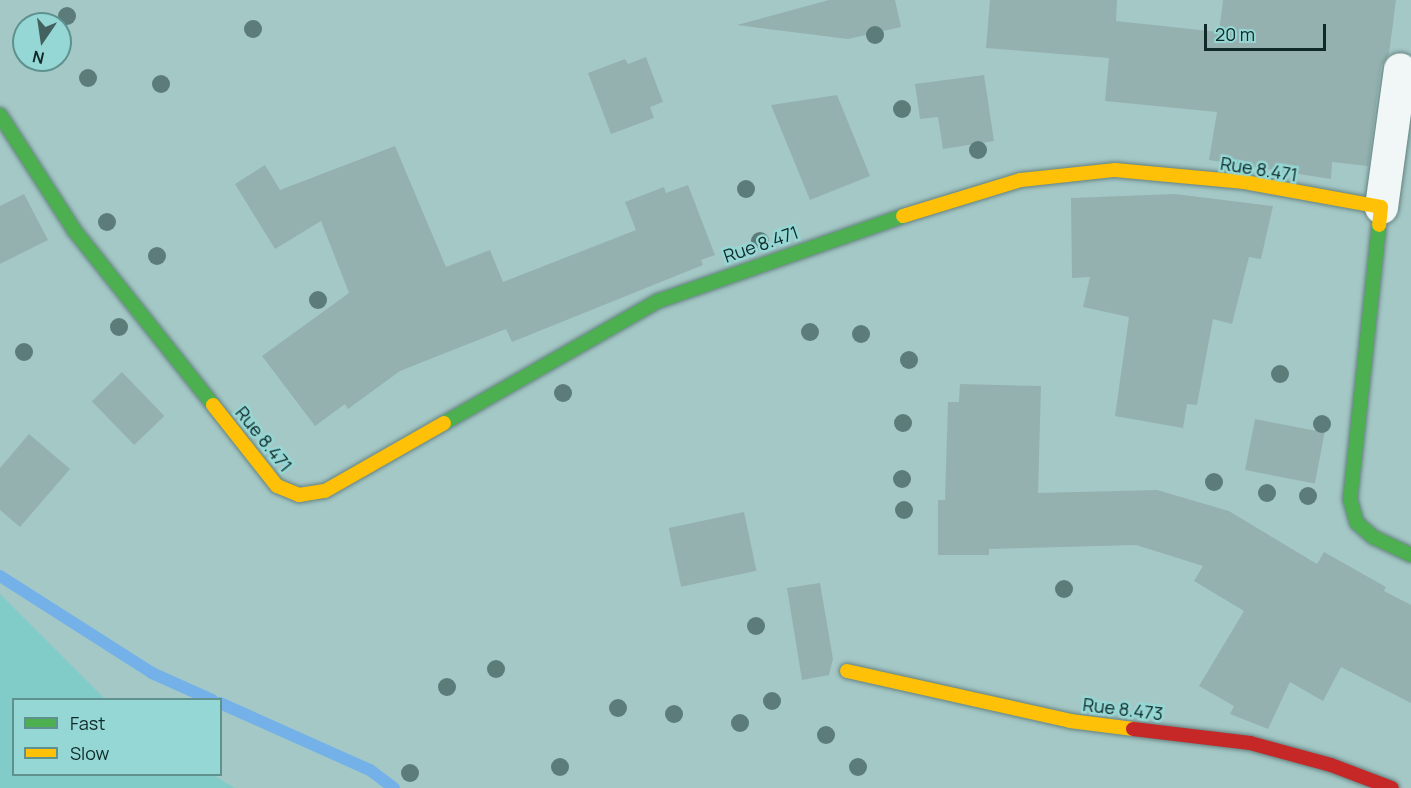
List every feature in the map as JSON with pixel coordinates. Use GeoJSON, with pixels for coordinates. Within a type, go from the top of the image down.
{"type":"FeatureCollection","features":[{"type":"Feature","properties":{"kind":"street"},"geometry":{"type":"LineString","coordinates":[[1400,69],[1381,207],[1350,499],[1357,523],[1373,537],[1411,555]]}},
{"type":"Feature","properties":{"kind":"street","name":"Rue 8.471"},"geometry":{"type":"LineString","coordinates":[[0,116],[74,230],[277,486],[299,495],[325,491],[658,301],[848,233],[1021,180],[1115,170],[1244,182],[1381,207]]}},
{"type":"Feature","properties":{"kind":"street","name":"Rue 8.473"},"geometry":{"type":"LineString","coordinates":[[847,671],[1071,721],[1250,743],[1331,765],[1392,788]]}},
{"type":"Feature","properties":{"kind":"shaded area"},"geometry":{"type":"Polygon","coordinates":[[[0,594],[104,698],[12,698],[12,776],[215,776],[235,788],[0,788],[0,594]]]}},
{"type":"Feature","properties":{"kind":"building"},"geometry":{"type":"Polygon","coordinates":[[[829,0],[895,0],[901,27],[848,39],[737,25],[829,0]]]}},
{"type":"Feature","properties":{"kind":"building"},"geometry":{"type":"Polygon","coordinates":[[[990,0],[1117,0],[1116,21],[1219,32],[1223,0],[1396,0],[1389,54],[1381,66],[1368,166],[1332,162],[1331,179],[1209,160],[1217,112],[1105,101],[1109,58],[986,48],[990,0]]]}},
{"type":"Feature","properties":{"kind":"building"},"geometry":{"type":"Polygon","coordinates":[[[646,57],[663,102],[650,107],[654,118],[611,134],[588,73],[625,59],[628,64],[646,57]]]}},
{"type":"Feature","properties":{"kind":"building"},"geometry":{"type":"Polygon","coordinates":[[[984,75],[994,141],[943,149],[938,117],[920,119],[915,84],[984,75]]]}},
{"type":"Feature","properties":{"kind":"building"},"geometry":{"type":"Polygon","coordinates":[[[837,95],[870,176],[810,200],[771,105],[837,95]]]}},
{"type":"Feature","properties":{"kind":"building"},"geometry":{"type":"Polygon","coordinates":[[[395,146],[446,267],[490,250],[503,282],[636,230],[625,202],[664,187],[666,193],[688,185],[715,255],[701,260],[703,265],[512,342],[506,329],[400,371],[348,409],[345,404],[315,426],[262,356],[349,293],[321,221],[275,249],[235,184],[265,165],[280,190],[395,146]]]}},
{"type":"Feature","properties":{"kind":"building"},"geometry":{"type":"Polygon","coordinates":[[[24,194],[48,240],[0,264],[0,206],[24,194]]]}},
{"type":"Feature","properties":{"kind":"building"},"geometry":{"type":"Polygon","coordinates":[[[1175,194],[1273,206],[1261,259],[1249,257],[1232,324],[1213,319],[1197,405],[1187,404],[1183,428],[1115,416],[1129,317],[1083,307],[1090,277],[1072,278],[1071,198],[1175,194]]]}},
{"type":"Feature","properties":{"kind":"building"},"geometry":{"type":"Polygon","coordinates":[[[122,372],[164,416],[134,445],[92,401],[122,372]]]}},
{"type":"Feature","properties":{"kind":"building"},"geometry":{"type":"Polygon","coordinates":[[[960,384],[1041,386],[1038,493],[1157,490],[1229,511],[1317,564],[1324,552],[1386,587],[1384,591],[1411,605],[1411,703],[1341,667],[1323,701],[1290,682],[1268,729],[1230,714],[1234,706],[1199,686],[1244,611],[1194,581],[1203,566],[1136,545],[989,549],[989,555],[938,555],[938,500],[945,500],[948,402],[959,402],[960,384]]]}},
{"type":"Feature","properties":{"kind":"building"},"geometry":{"type":"Polygon","coordinates":[[[1255,419],[1325,433],[1315,484],[1245,470],[1255,419]]]}},
{"type":"Feature","properties":{"kind":"building"},"geometry":{"type":"Polygon","coordinates":[[[29,434],[70,469],[20,527],[0,510],[0,468],[29,434]]]}},
{"type":"Feature","properties":{"kind":"building"},"geometry":{"type":"Polygon","coordinates":[[[744,512],[756,571],[681,587],[669,528],[744,512]]]}},
{"type":"Feature","properties":{"kind":"building"},"geometry":{"type":"Polygon","coordinates":[[[820,583],[833,659],[829,675],[802,680],[787,588],[820,583]]]}},
{"type":"Feature","properties":{"kind":"waterway"},"geometry":{"type":"LineString","coordinates":[[0,576],[152,673],[208,698]]}},
{"type":"Feature","properties":{"kind":"waterway"},"geometry":{"type":"LineString","coordinates":[[222,704],[370,770],[394,788]]}},
{"type":"Feature","properties":{"kind":"traffic: fast"},"geometry":{"type":"LineString","coordinates":[[0,115],[74,230],[213,405]]}},
{"type":"Feature","properties":{"kind":"traffic: fast"},"geometry":{"type":"LineString","coordinates":[[444,423],[658,301],[903,216]]}},
{"type":"Feature","properties":{"kind":"traffic: fast"},"geometry":{"type":"LineString","coordinates":[[1379,225],[1350,499],[1357,523],[1373,537],[1411,555]]}},
{"type":"Feature","properties":{"kind":"traffic: slow"},"geometry":{"type":"LineString","coordinates":[[903,216],[1021,180],[1115,170],[1244,182],[1381,207],[1379,225]]}},
{"type":"Feature","properties":{"kind":"traffic: slow"},"geometry":{"type":"LineString","coordinates":[[213,405],[277,486],[299,495],[325,491],[444,423]]}},
{"type":"Feature","properties":{"kind":"traffic: slow"},"geometry":{"type":"LineString","coordinates":[[847,671],[1070,721],[1133,729]]}},
{"type":"Feature","properties":{"kind":"traffic: jam"},"geometry":{"type":"LineString","coordinates":[[1133,729],[1250,743],[1331,765],[1392,788]]}}]}
